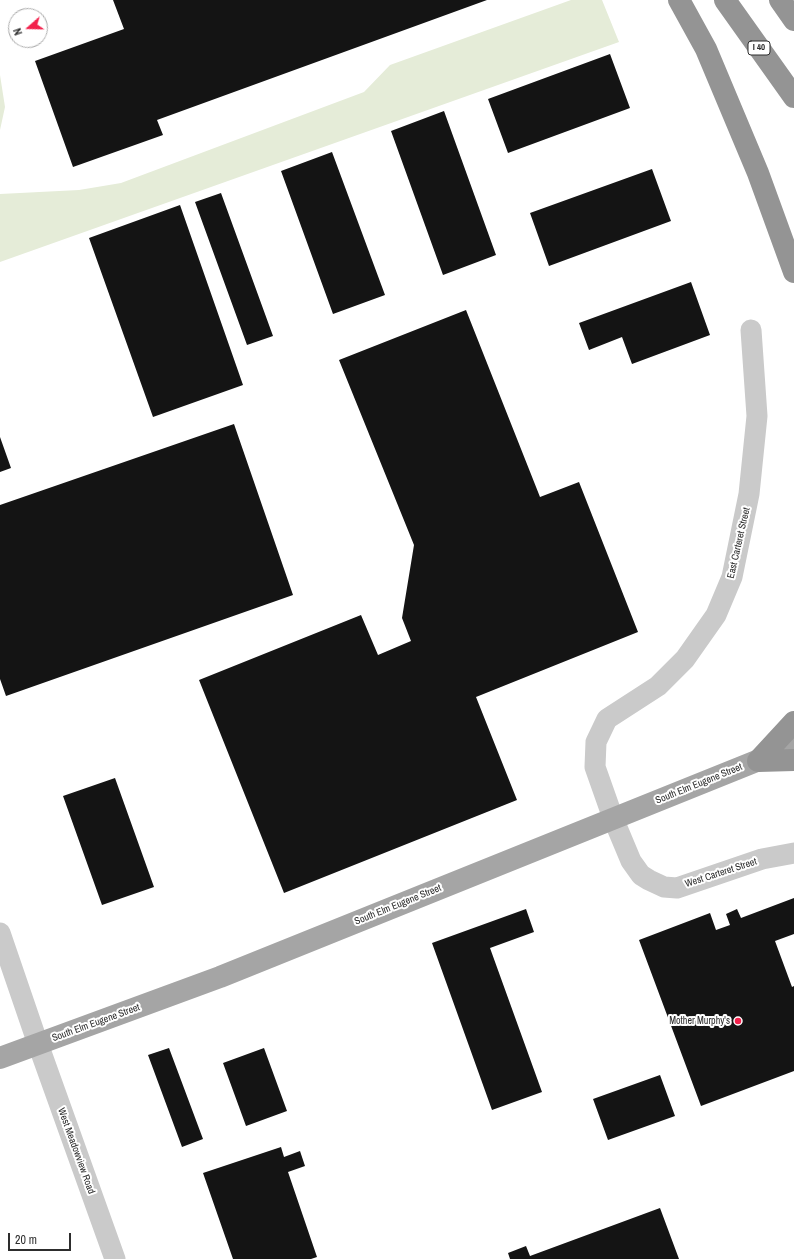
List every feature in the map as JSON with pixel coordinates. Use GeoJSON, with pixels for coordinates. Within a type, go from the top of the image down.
{"type":"FeatureCollection","features":[{"type":"Feature","properties":{"kind":"highway"},"geometry":{"type":"LineString","coordinates":[[679,0],[709,56],[758,173],[794,272]]}},
{"type":"Feature","properties":{"kind":"highway","name":"I 40"},"geometry":{"type":"LineString","coordinates":[[725,0],[794,97]]}},
{"type":"Feature","properties":{"kind":"highway"},"geometry":{"type":"LineString","coordinates":[[780,0],[794,20]]}},
{"type":"Feature","properties":{"kind":"highway"},"geometry":{"type":"LineString","coordinates":[[758,760],[794,722]]}},
{"type":"Feature","properties":{"kind":"highway"},"geometry":{"type":"LineString","coordinates":[[758,760],[794,760]]}},
{"type":"Feature","properties":{"kind":"main road","name":"South Elm Eugene Street"},"geometry":{"type":"LineString","coordinates":[[0,1058],[107,1020],[220,977],[794,746]]}},
{"type":"Feature","properties":{"kind":"street","name":"East Carteret Street"},"geometry":{"type":"LineString","coordinates":[[613,818],[595,767],[596,742],[607,719],[658,686],[685,659],[716,615],[732,577],[749,494],[757,416],[751,330]]}},
{"type":"Feature","properties":{"kind":"street","name":"West Carteret Street"},"geometry":{"type":"LineString","coordinates":[[613,818],[631,861],[640,874],[664,887],[677,888],[762,859],[794,853]]}},
{"type":"Feature","properties":{"kind":"street","name":"West Meadowview Road"},"geometry":{"type":"LineString","coordinates":[[0,933],[115,1259]]}},
{"type":"Feature","properties":{"kind":"green space"},"geometry":{"type":"Polygon","coordinates":[[[571,0],[602,0],[619,42],[0,262],[0,194],[79,190],[121,183],[364,92],[390,65],[571,0]]]}},
{"type":"Feature","properties":{"kind":"green space"},"geometry":{"type":"Polygon","coordinates":[[[0,75],[5,107],[0,130],[0,75]]]}},
{"type":"Feature","properties":{"kind":"building"},"geometry":{"type":"Polygon","coordinates":[[[113,0],[487,0],[157,120],[163,135],[73,167],[35,61],[124,29],[113,0]]]}},
{"type":"Feature","properties":{"kind":"building"},"geometry":{"type":"Polygon","coordinates":[[[610,54],[630,108],[508,153],[488,99],[610,54]]]}},
{"type":"Feature","properties":{"kind":"building"},"geometry":{"type":"Polygon","coordinates":[[[444,111],[496,255],[443,275],[391,131],[444,111]]]}},
{"type":"Feature","properties":{"kind":"building"},"geometry":{"type":"Polygon","coordinates":[[[332,152],[385,295],[333,314],[281,171],[332,152]]]}},
{"type":"Feature","properties":{"kind":"building"},"geometry":{"type":"Polygon","coordinates":[[[652,169],[671,221],[549,266],[530,213],[652,169]]]}},
{"type":"Feature","properties":{"kind":"building"},"geometry":{"type":"Polygon","coordinates":[[[221,193],[273,336],[247,345],[195,202],[221,193]]]}},
{"type":"Feature","properties":{"kind":"building"},"geometry":{"type":"Polygon","coordinates":[[[180,205],[243,385],[153,417],[89,238],[180,205]]]}},
{"type":"Feature","properties":{"kind":"building"},"geometry":{"type":"Polygon","coordinates":[[[691,282],[710,335],[632,364],[622,337],[589,350],[579,323],[691,282]]]}},
{"type":"Feature","properties":{"kind":"building"},"geometry":{"type":"Polygon","coordinates":[[[466,310],[540,497],[579,482],[638,632],[476,697],[517,800],[284,893],[199,680],[361,615],[378,655],[411,641],[402,618],[414,545],[339,360],[466,310]]]}},
{"type":"Feature","properties":{"kind":"building"},"geometry":{"type":"Polygon","coordinates":[[[234,424],[293,595],[6,696],[0,679],[0,505],[234,424]]]}},
{"type":"Feature","properties":{"kind":"building"},"geometry":{"type":"Polygon","coordinates":[[[0,437],[11,468],[0,472],[0,437]]]}},
{"type":"Feature","properties":{"kind":"building"},"geometry":{"type":"Polygon","coordinates":[[[115,778],[154,887],[102,905],[63,796],[115,778]]]}},
{"type":"Feature","properties":{"kind":"building"},"geometry":{"type":"Polygon","coordinates":[[[794,898],[794,934],[775,941],[792,987],[794,986],[794,1071],[701,1106],[639,940],[710,913],[716,930],[730,925],[726,914],[737,909],[741,918],[794,898]]]}},
{"type":"Feature","properties":{"kind":"building"},"geometry":{"type":"Polygon","coordinates":[[[526,909],[534,932],[490,948],[542,1092],[492,1110],[432,943],[526,909]]]}},
{"type":"Feature","properties":{"kind":"building"},"geometry":{"type":"Polygon","coordinates":[[[169,1048],[203,1139],[182,1147],[148,1055],[169,1048]]]}},
{"type":"Feature","properties":{"kind":"building"},"geometry":{"type":"Polygon","coordinates":[[[264,1048],[287,1111],[246,1126],[223,1063],[264,1048]]]}},
{"type":"Feature","properties":{"kind":"building"},"geometry":{"type":"Polygon","coordinates":[[[660,1075],[675,1116],[608,1140],[593,1099],[660,1075]]]}},
{"type":"Feature","properties":{"kind":"building"},"geometry":{"type":"Polygon","coordinates":[[[281,1147],[284,1157],[300,1151],[305,1166],[288,1172],[317,1257],[311,1259],[233,1259],[203,1173],[281,1147]]]}},
{"type":"Feature","properties":{"kind":"building"},"geometry":{"type":"Polygon","coordinates":[[[660,1208],[679,1259],[510,1259],[508,1253],[526,1246],[530,1256],[660,1208]]]}},
{"type":"Feature","properties":{"kind":"place","name":"Mother Murphy's"},"geometry":{"type":"Point","coordinates":[738,1021]}}]}
